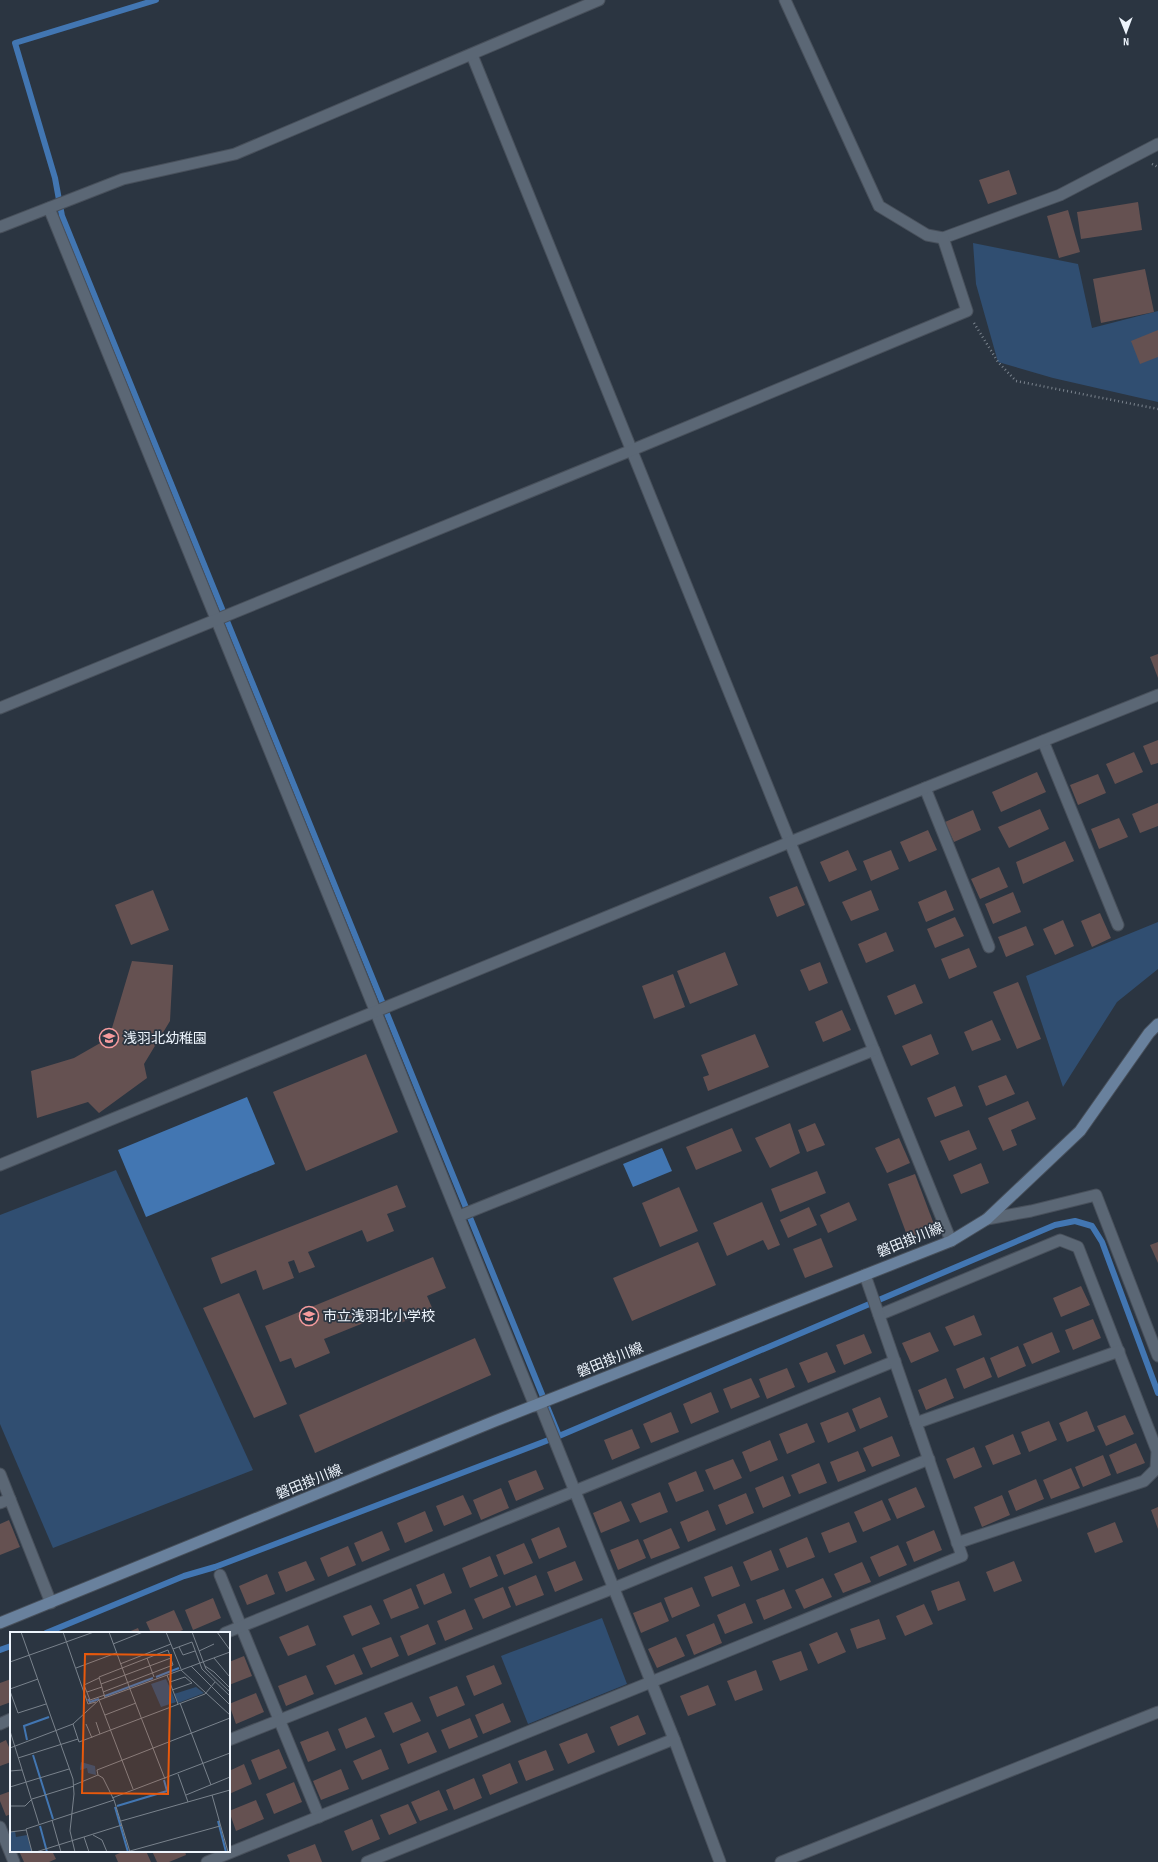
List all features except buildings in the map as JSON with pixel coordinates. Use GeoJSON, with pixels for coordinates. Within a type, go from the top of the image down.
{"type":"FeatureCollection","features":[{"type":"Feature","properties":{"kind":"main road","name":"磐田掛川線"},"geometry":{"type":"LineString","coordinates":[[0,1624],[538,1405],[951,1241],[987,1219],[1080,1132],[1149,1033],[1158,1024]]}},
{"type":"Feature","properties":{"kind":"street"},"geometry":{"type":"LineString","coordinates":[[0,227],[123,179],[235,154],[599,0]]}},
{"type":"Feature","properties":{"kind":"street"},"geometry":{"type":"LineString","coordinates":[[785,0],[879,206],[927,234],[943,238],[1060,195],[1158,144]]}},
{"type":"Feature","properties":{"kind":"street"},"geometry":{"type":"LineString","coordinates":[[472,55],[951,1241]]}},
{"type":"Feature","properties":{"kind":"street"},"geometry":{"type":"LineString","coordinates":[[50,208],[215,620],[376,1010],[459,1216],[614,1588],[674,1739],[720,1862]]}},
{"type":"Feature","properties":{"kind":"street"},"geometry":{"type":"LineString","coordinates":[[0,708],[632,450],[967,310],[943,238]]}},
{"type":"Feature","properties":{"kind":"street"},"geometry":{"type":"LineString","coordinates":[[0,1165],[376,1010],[1158,695]]}},
{"type":"Feature","properties":{"kind":"street"},"geometry":{"type":"LineString","coordinates":[[1043,741],[1118,925]]}},
{"type":"Feature","properties":{"kind":"street"},"geometry":{"type":"LineString","coordinates":[[925,788],[989,946]]}},
{"type":"Feature","properties":{"kind":"street"},"geometry":{"type":"LineString","coordinates":[[459,1216],[874,1050]]}},
{"type":"Feature","properties":{"kind":"street"},"geometry":{"type":"LineString","coordinates":[[987,1219],[1031,1211],[1096,1195],[1158,1356]]}},
{"type":"Feature","properties":{"kind":"street"},"geometry":{"type":"LineString","coordinates":[[879,1315],[1060,1240],[1078,1247],[1158,1451],[1156,1469],[1144,1481],[957,1543]]}},
{"type":"Feature","properties":{"kind":"street"},"geometry":{"type":"LineString","coordinates":[[207,1862],[962,1556],[865,1275]]}},
{"type":"Feature","properties":{"kind":"street"},"geometry":{"type":"LineString","coordinates":[[916,1423],[1119,1351]]}},
{"type":"Feature","properties":{"kind":"street"},"geometry":{"type":"LineString","coordinates":[[228,1632],[895,1361]]}},
{"type":"Feature","properties":{"kind":"street"},"geometry":{"type":"LineString","coordinates":[[230,1740],[614,1588],[928,1459]]}},
{"type":"Feature","properties":{"kind":"street"},"geometry":{"type":"LineString","coordinates":[[0,1474],[5,1501],[51,1603]]}},
{"type":"Feature","properties":{"kind":"street"},"geometry":{"type":"LineString","coordinates":[[220,1575],[319,1817]]}},
{"type":"Feature","properties":{"kind":"street"},"geometry":{"type":"LineString","coordinates":[[781,1862],[1158,1712]]}},
{"type":"Feature","properties":{"kind":"street"},"geometry":{"type":"LineString","coordinates":[[0,1724],[10,1719]]}},
{"type":"Feature","properties":{"kind":"street"},"geometry":{"type":"LineString","coordinates":[[367,1862],[674,1739]]}},
{"type":"Feature","properties":{"kind":"street"},"geometry":{"type":"LineString","coordinates":[[4,1828],[10,1848]]}},
{"type":"Feature","properties":{"kind":"street"},"geometry":{"type":"LineString","coordinates":[[11,1852],[14,1862]]}},
{"type":"Feature","properties":{"kind":"path"},"geometry":{"type":"LineString","coordinates":[[967,310],[998,362],[1016,382],[1158,409]]}},
{"type":"Feature","properties":{"kind":"shaded area"},"geometry":{"type":"Polygon","coordinates":[[[973,243],[1078,264],[1092,328],[1158,311],[1158,402],[1053,378],[998,362],[976,284],[973,243]]]}},
{"type":"Feature","properties":{"kind":"shaded area"},"geometry":{"type":"Polygon","coordinates":[[[1158,922],[1158,969],[1117,1002],[1063,1087],[1026,976],[1158,922]]]}},
{"type":"Feature","properties":{"kind":"shaded area"},"geometry":{"type":"Polygon","coordinates":[[[247,1097],[275,1164],[146,1217],[118,1150],[247,1097]]]}},
{"type":"Feature","properties":{"kind":"shaded area"},"geometry":{"type":"Polygon","coordinates":[[[662,1148],[672,1171],[633,1187],[623,1164],[662,1148]]]}},
{"type":"Feature","properties":{"kind":"shaded area"},"geometry":{"type":"Polygon","coordinates":[[[116,1170],[253,1470],[53,1548],[0,1424],[0,1215],[116,1170]]]}},
{"type":"Feature","properties":{"kind":"shaded area"},"geometry":{"type":"Polygon","coordinates":[[[602,1618],[627,1684],[528,1724],[501,1656],[602,1618]]]}},
{"type":"Feature","properties":{"kind":"waterway"},"geometry":{"type":"LineString","coordinates":[[156,0],[15,43],[55,178],[62,216],[559,1436]]}},
{"type":"Feature","properties":{"kind":"waterway"},"geometry":{"type":"LineString","coordinates":[[48,1632],[184,1576],[215,1567],[559,1436],[1055,1225],[1075,1221],[1092,1226],[1102,1242],[1158,1393]]}},
{"type":"Feature","properties":{"kind":"waterway"},"geometry":{"type":"LineString","coordinates":[[0,1650],[10,1646]]}},
{"type":"Feature","properties":{"kind":"place","name":"浅羽北幼稚園"},"geometry":{"type":"Point","coordinates":[109,1038]}},
{"type":"Feature","properties":{"kind":"place","name":"市立浅羽北小学校"},"geometry":{"type":"Point","coordinates":[309,1316]}}]}
